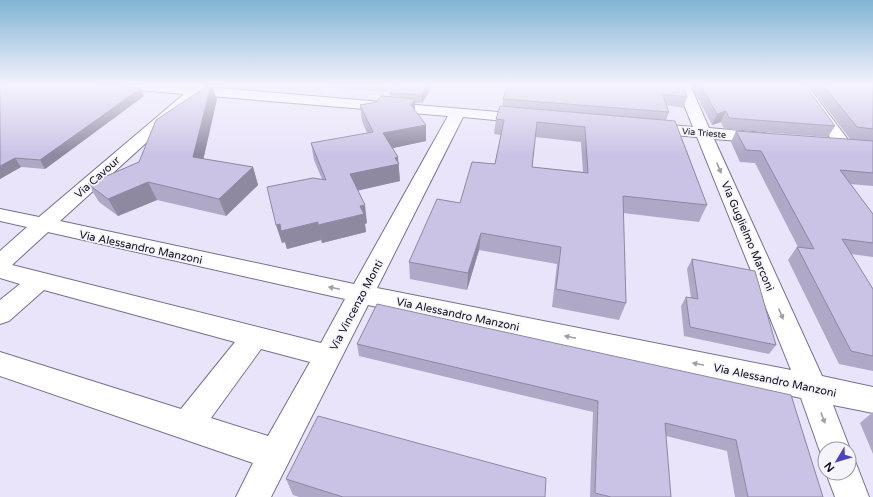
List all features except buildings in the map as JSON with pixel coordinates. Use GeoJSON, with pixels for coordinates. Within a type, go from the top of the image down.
{"type":"FeatureCollection","features":[{"type":"Feature","properties":{"kind":"street","name":"Via Cavour"},"geometry":{"type":"LineString","coordinates":[[0,263],[175,108]]}},
{"type":"Feature","properties":{"kind":"street"},"geometry":{"type":"LineString","coordinates":[[417,108],[545,120]]}},
{"type":"Feature","properties":{"kind":"street","name":"Via Guglielmo Marconi"},"geometry":{"type":"LineString","coordinates":[[692,108],[812,387],[831,441]]}},
{"type":"Feature","properties":{"kind":"street"},"geometry":{"type":"LineString","coordinates":[[820,108],[852,145],[821,142]]}},
{"type":"Feature","properties":{"kind":"street","name":"Via Vincenzo Monti"},"geometry":{"type":"LineString","coordinates":[[253,497],[458,112]]}},
{"type":"Feature","properties":{"kind":"street","name":"Via Trieste"},"geometry":{"type":"LineString","coordinates":[[632,127],[782,139]]}},
{"type":"Feature","properties":{"kind":"street","name":"Via Alessandro Manzoni"},"geometry":{"type":"LineString","coordinates":[[0,215],[43,226],[361,294],[873,400]]}},
{"type":"Feature","properties":{"kind":"street"},"geometry":{"type":"LineString","coordinates":[[0,270],[328,356]]}},
{"type":"Feature","properties":{"kind":"street"},"geometry":{"type":"LineString","coordinates":[[0,314],[40,280]]}},
{"type":"Feature","properties":{"kind":"street"},"geometry":{"type":"LineString","coordinates":[[187,426],[256,336]]}},
{"type":"Feature","properties":{"kind":"street"},"geometry":{"type":"LineString","coordinates":[[0,364],[276,455]]}},
{"type":"Feature","properties":{"kind":"street"},"geometry":{"type":"LineString","coordinates":[[846,481],[852,497]]}}]}
